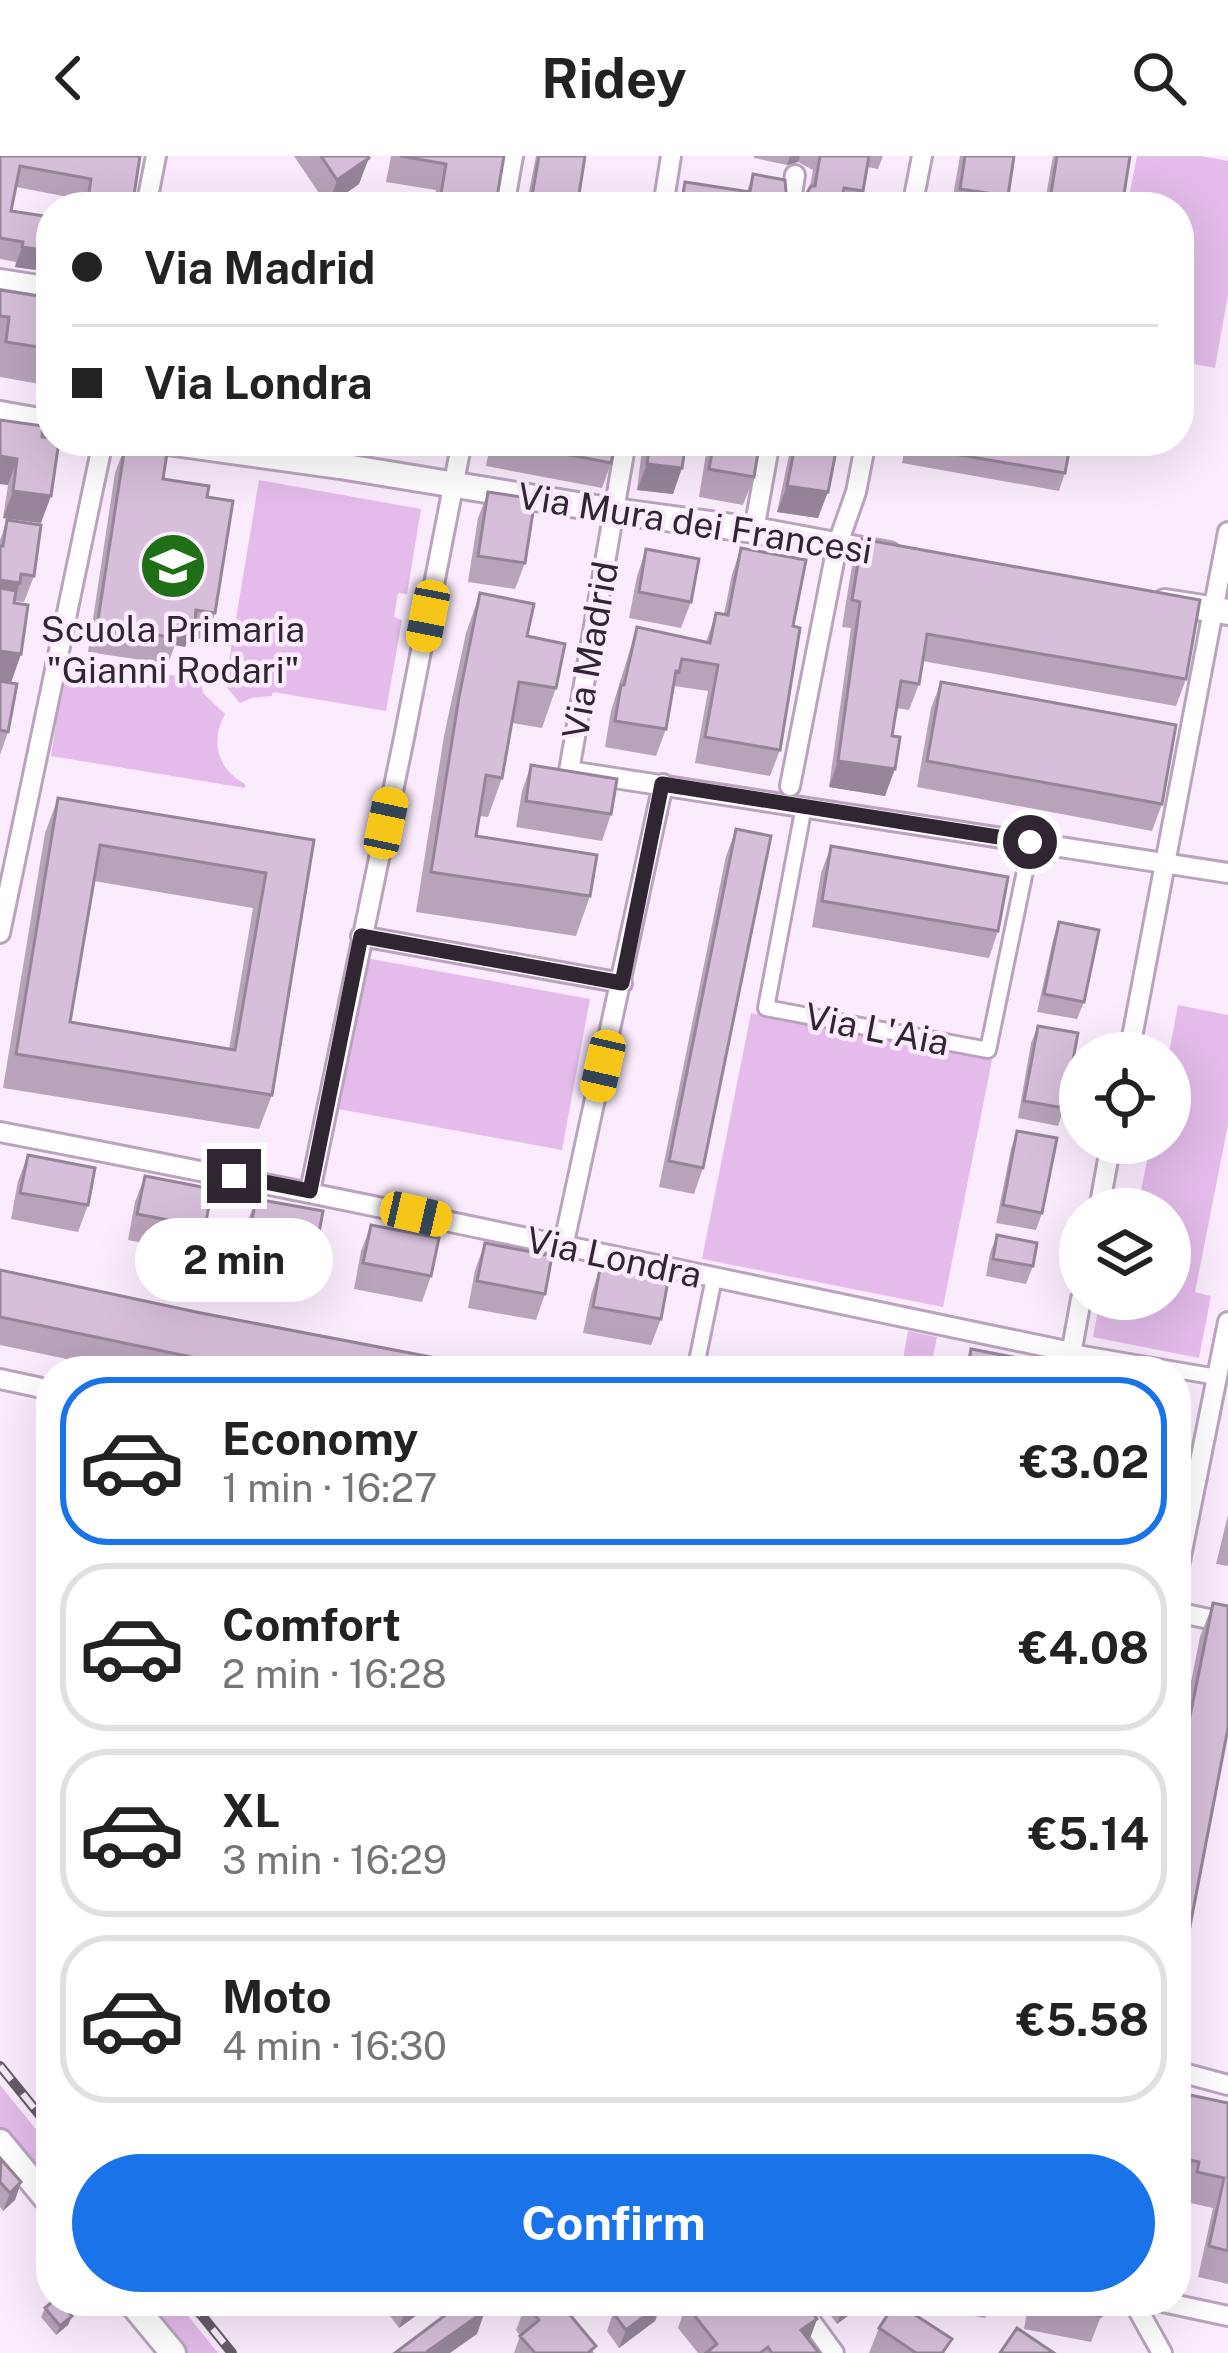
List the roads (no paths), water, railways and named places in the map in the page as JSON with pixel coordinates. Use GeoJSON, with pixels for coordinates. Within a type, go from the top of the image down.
{"type":"FeatureCollection","features":[{"type":"Feature","properties":{"kind":"street"},"geometry":{"type":"LineString","coordinates":[[149,192],[156,156]]}},
{"type":"Feature","properties":{"kind":"street"},"geometry":{"type":"LineString","coordinates":[[507,192],[513,156]]}},
{"type":"Feature","properties":{"kind":"street"},"geometry":{"type":"LineString","coordinates":[[665,192],[671,156]]}},
{"type":"Feature","properties":{"kind":"street"},"geometry":{"type":"LineString","coordinates":[[915,192],[922,156]]}},
{"type":"Feature","properties":{"kind":"street"},"geometry":{"type":"LineString","coordinates":[[792,192],[795,176]]}},
{"type":"Feature","properties":{"kind":"street"},"geometry":{"type":"LineString","coordinates":[[0,279],[36,285]]}},
{"type":"Feature","properties":{"kind":"street"},"geometry":{"type":"LineString","coordinates":[[0,414],[36,420]]}},
{"type":"Feature","properties":{"kind":"street"},"geometry":{"type":"LineString","coordinates":[[0,933],[101,456]]}},
{"type":"Feature","properties":{"kind":"street","name":"Via Mura dei Francesi"},"geometry":{"type":"LineString","coordinates":[[263,456],[915,559]]}},
{"type":"Feature","properties":{"kind":"street"},"geometry":{"type":"LineString","coordinates":[[310,1191],[459,456]]}},
{"type":"Feature","properties":{"kind":"street"},"geometry":{"type":"LineString","coordinates":[[614,511],[623,456]]}},
{"type":"Feature","properties":{"kind":"street"},"geometry":{"type":"LineString","coordinates":[[754,530],[767,456]]}},
{"type":"Feature","properties":{"kind":"street"},"geometry":{"type":"LineString","coordinates":[[790,786],[837,546],[863,456]]}},
{"type":"Feature","properties":{"kind":"street","name":"Via Madrid"},"geometry":{"type":"LineString","coordinates":[[614,511],[569,770],[1228,873]]}},
{"type":"Feature","properties":{"kind":"street"},"geometry":{"type":"LineString","coordinates":[[1133,1032],[1221,611],[1228,532]]}},
{"type":"Feature","properties":{"kind":"street"},"geometry":{"type":"LineString","coordinates":[[1145,598],[1221,611]]}},
{"type":"Feature","properties":{"kind":"street"},"geometry":{"type":"LineString","coordinates":[[563,1247],[662,784]]}},
{"type":"Feature","properties":{"kind":"street","name":"Via L'Aia"},"geometry":{"type":"LineString","coordinates":[[804,806],[766,1007],[988,1050],[1030,842]]}},
{"type":"Feature","properties":{"kind":"street"},"geometry":{"type":"LineString","coordinates":[[361,936],[622,983]]}},
{"type":"Feature","properties":{"kind":"street","name":"Via Londra"},"geometry":{"type":"LineString","coordinates":[[0,1132],[310,1191],[1048,1356]]}},
{"type":"Feature","properties":{"kind":"street"},"geometry":{"type":"LineString","coordinates":[[698,1356],[714,1278]]}},
{"type":"Feature","properties":{"kind":"street"},"geometry":{"type":"LineString","coordinates":[[1070,1356],[1077,1320]]}},
{"type":"Feature","properties":{"kind":"street"},"geometry":{"type":"LineString","coordinates":[[1191,1515],[1222,1378],[1228,1322]]}},
{"type":"Feature","properties":{"kind":"street","name":"Via Londra"},"geometry":{"type":"LineString","coordinates":[[1191,1375],[1222,1378]]}},
{"type":"Feature","properties":{"kind":"street"},"geometry":{"type":"LineString","coordinates":[[0,1379],[36,1387]]}},
{"type":"Feature","properties":{"kind":"street"},"geometry":{"type":"LineString","coordinates":[[1191,1615],[1228,1623]]}},
{"type":"Feature","properties":{"kind":"street"},"geometry":{"type":"LineString","coordinates":[[1191,2075],[1228,2085]]}},
{"type":"Feature","properties":{"kind":"street"},"geometry":{"type":"LineString","coordinates":[[0,2142],[36,2186]]}},
{"type":"Feature","properties":{"kind":"street"},"geometry":{"type":"LineString","coordinates":[[1191,2308],[1228,2316]]}},
{"type":"Feature","properties":{"kind":"street"},"geometry":{"type":"LineString","coordinates":[[142,2316],[173,2353]]}},
{"type":"Feature","properties":{"kind":"street"},"geometry":{"type":"LineString","coordinates":[[807,2316],[834,2353]]}},
{"type":"Feature","properties":{"kind":"street"},"geometry":{"type":"LineString","coordinates":[[1141,2316],[1162,2353]]}},
{"type":"Feature","properties":{"kind":"railway"},"geometry":{"type":"LineString","coordinates":[[0,2066],[36,2110]]}},
{"type":"Feature","properties":{"kind":"railway"},"geometry":{"type":"LineString","coordinates":[[202,2316],[232,2353]]}},
{"type":"Feature","properties":{"kind":"place","name":"Scuola Primaria \"Gianni Rodari\""},"geometry":{"type":"Point","coordinates":[173,566]}}]}
